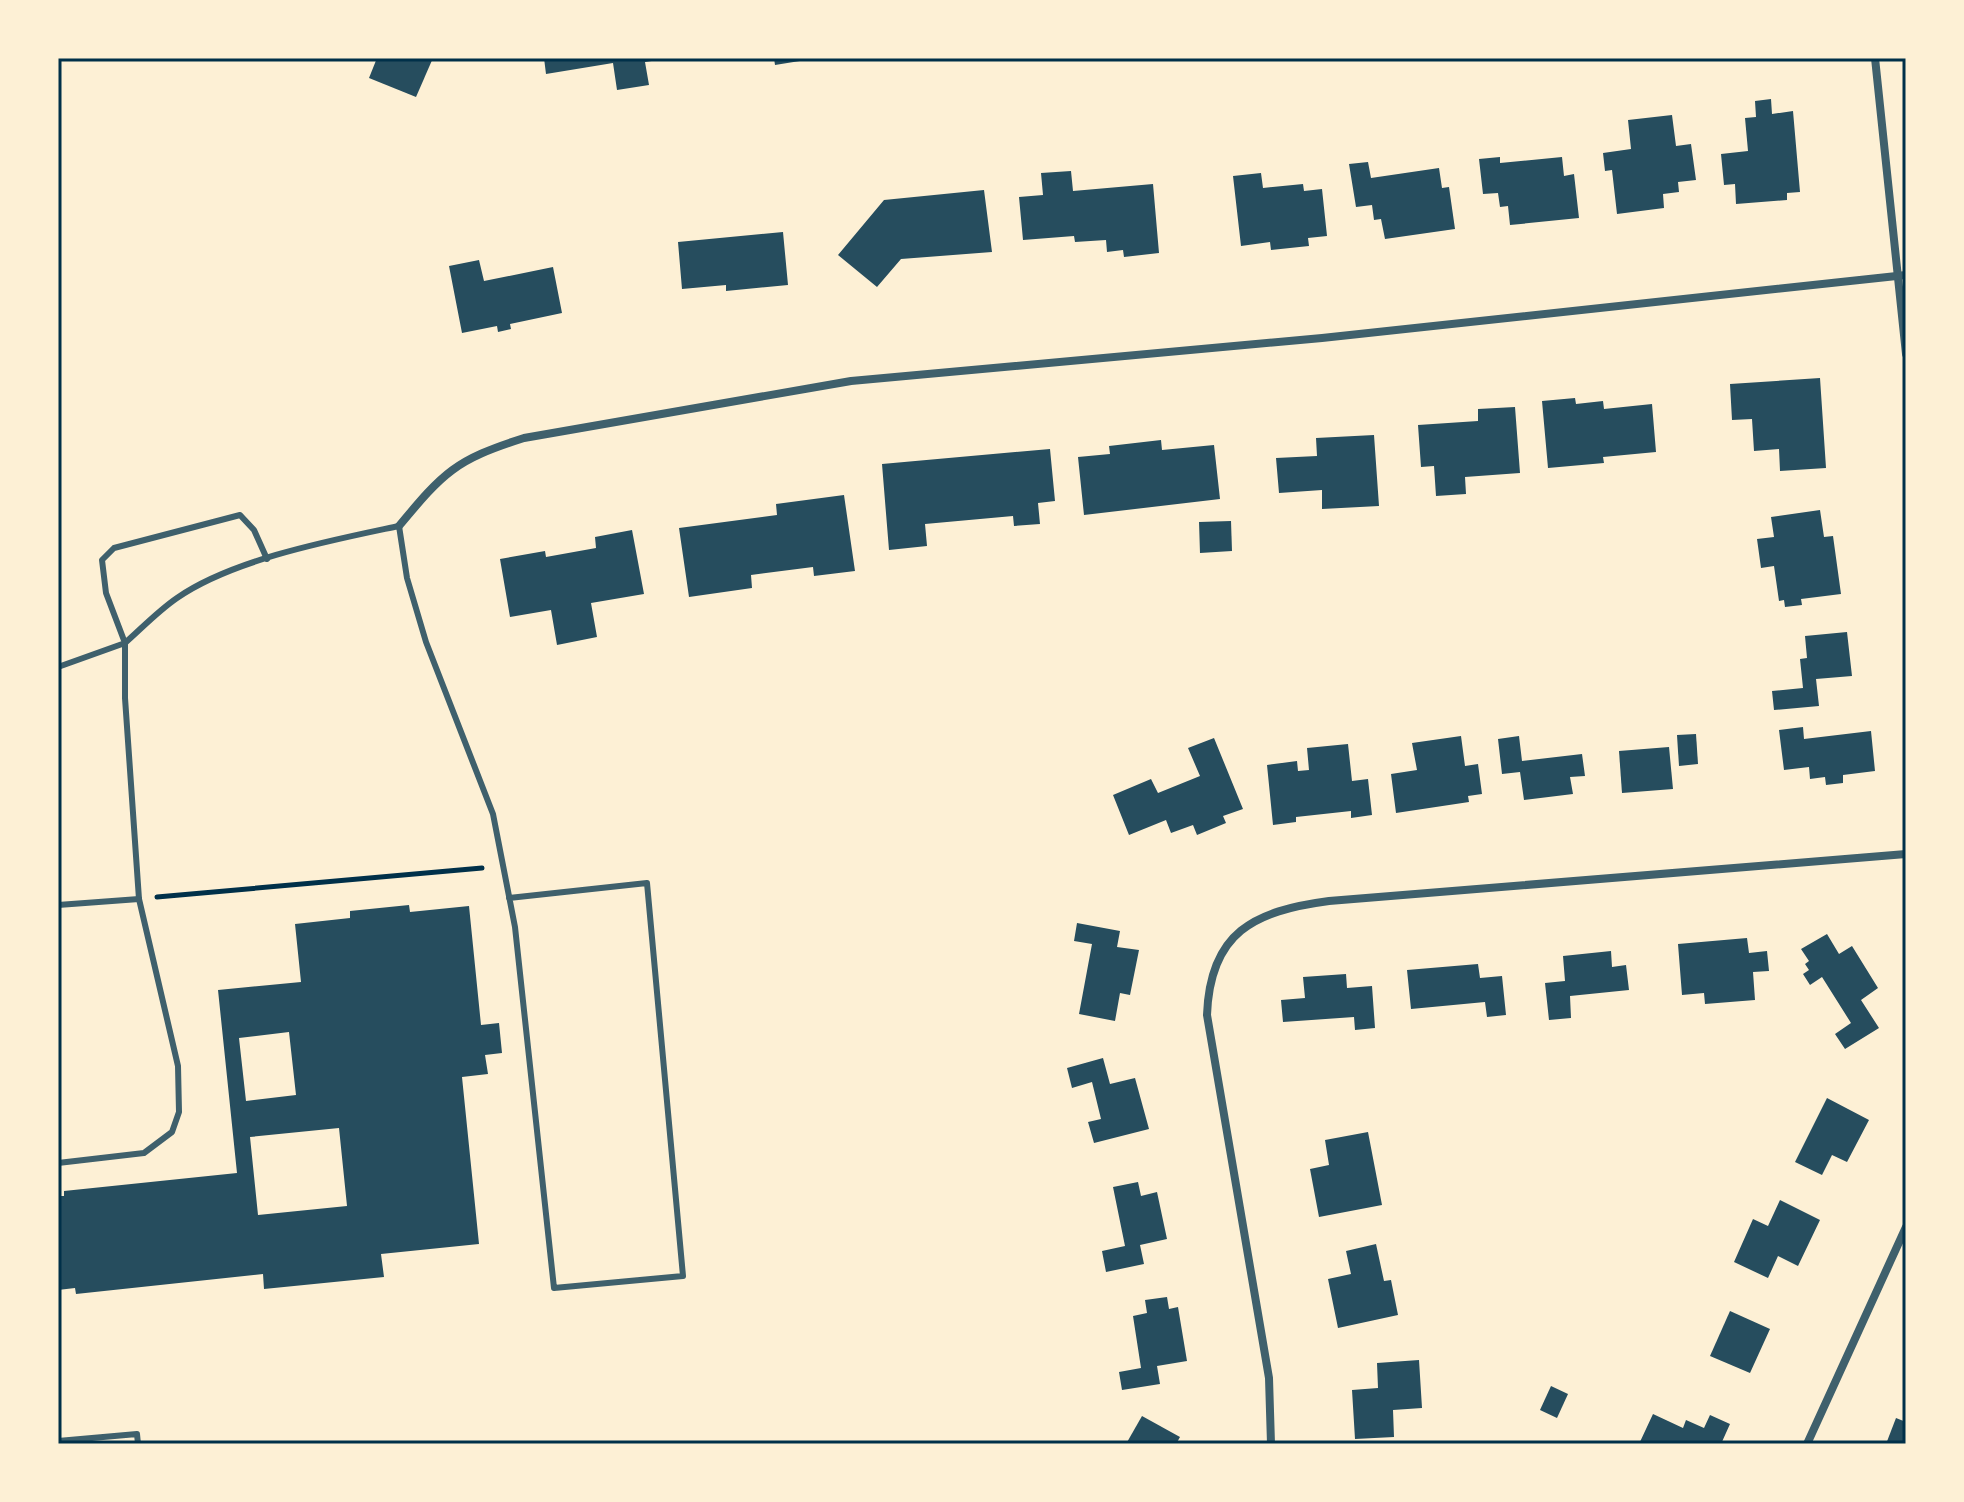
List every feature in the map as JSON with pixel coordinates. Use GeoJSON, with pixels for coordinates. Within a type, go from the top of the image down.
{"type":"FeatureCollection","features":[{"type":"Feature","properties":{"kind":"street"},"geometry":{"type":"LineString","coordinates":[[1875,58],[1902,275],[1906,354]]}},
{"type":"Feature","properties":{"kind":"street"},"geometry":{"type":"LineString","coordinates":[[399,526],[442,475],[479,452],[524,438],[851,381],[1322,338],[1902,275]]}},
{"type":"Feature","properties":{"kind":"street"},"geometry":{"type":"LineString","coordinates":[[1271,1444],[1269,1378],[1207,1015],[1208,988],[1216,961],[1232,937],[1253,921],[1277,911],[1329,901],[1906,854]]}},
{"type":"Feature","properties":{"kind":"street"},"geometry":{"type":"LineString","coordinates":[[1807,1444],[1906,1227]]}},
{"type":"Feature","properties":{"kind":"lane"},"geometry":{"type":"LineString","coordinates":[[58,1163],[144,1153],[172,1132],[179,1112],[178,1066],[139,899],[125,698],[125,643],[106,593],[102,560],[114,548],[240,515],[254,530],[267,559]]}},
{"type":"Feature","properties":{"kind":"lane"},"geometry":{"type":"LineString","coordinates":[[58,667],[125,643],[178,597],[267,559],[399,526],[407,578],[426,642],[493,814],[509,898],[537,1115],[554,1288],[683,1276],[647,883],[509,898]]}},
{"type":"Feature","properties":{"kind":"lane"},"geometry":{"type":"LineString","coordinates":[[58,905],[139,899]]}},
{"type":"Feature","properties":{"kind":"lane"},"geometry":{"type":"LineString","coordinates":[[58,1441],[137,1434],[138,1444]]}},
{"type":"Feature","properties":{"kind":"path"},"geometry":{"type":"LineString","coordinates":[[139,899],[502,866]]}},
{"type":"Feature","properties":{"kind":"building"},"geometry":{"type":"Polygon","coordinates":[[[377,58],[433,58],[416,97],[369,78],[377,58]]]}},
{"type":"Feature","properties":{"kind":"building"},"geometry":{"type":"Polygon","coordinates":[[[544,58],[658,60],[645,62],[649,85],[617,90],[613,63],[546,74],[544,58]]]}},
{"type":"Feature","properties":{"kind":"building"},"geometry":{"type":"Polygon","coordinates":[[[774,58],[806,58],[806,60],[775,65],[774,58]]]}},
{"type":"Feature","properties":{"kind":"building"},"geometry":{"type":"Polygon","coordinates":[[[1771,99],[1772,114],[1793,111],[1800,192],[1787,193],[1787,200],[1736,204],[1735,184],[1724,185],[1721,154],[1748,151],[1745,118],[1756,117],[1755,101],[1771,99]]]}},
{"type":"Feature","properties":{"kind":"building"},"geometry":{"type":"Polygon","coordinates":[[[1672,115],[1676,146],[1691,144],[1696,180],[1678,182],[1679,192],[1663,194],[1664,208],[1617,214],[1612,170],[1605,171],[1603,153],[1631,149],[1628,120],[1672,115]]]}},
{"type":"Feature","properties":{"kind":"building"},"geometry":{"type":"Polygon","coordinates":[[[1500,157],[1500,163],[1562,157],[1564,176],[1574,174],[1579,218],[1510,225],[1508,206],[1500,207],[1498,193],[1483,194],[1479,159],[1500,157]]]}},
{"type":"Feature","properties":{"kind":"building"},"geometry":{"type":"Polygon","coordinates":[[[1368,162],[1371,178],[1439,168],[1442,188],[1449,187],[1455,229],[1385,239],[1381,219],[1374,220],[1372,205],[1356,207],[1349,164],[1368,162]]]}},
{"type":"Feature","properties":{"kind":"building"},"geometry":{"type":"Polygon","coordinates":[[[1071,171],[1073,191],[1153,184],[1159,253],[1124,257],[1123,250],[1107,252],[1106,240],[1075,242],[1074,236],[1023,240],[1019,197],[1043,195],[1041,173],[1071,171]]]}},
{"type":"Feature","properties":{"kind":"building"},"geometry":{"type":"Polygon","coordinates":[[[1261,173],[1263,188],[1303,184],[1304,191],[1322,189],[1327,236],[1308,238],[1309,246],[1271,250],[1270,242],[1241,246],[1233,176],[1261,173]]]}},
{"type":"Feature","properties":{"kind":"building"},"geometry":{"type":"Polygon","coordinates":[[[984,190],[992,252],[901,259],[877,287],[838,255],[884,200],[984,190]]]}},
{"type":"Feature","properties":{"kind":"building"},"geometry":{"type":"Polygon","coordinates":[[[783,232],[788,285],[726,291],[726,285],[682,289],[678,242],[783,232]]]}},
{"type":"Feature","properties":{"kind":"building"},"geometry":{"type":"Polygon","coordinates":[[[479,260],[484,281],[553,267],[562,313],[510,324],[511,329],[498,332],[497,326],[462,333],[449,266],[479,260]]]}},
{"type":"Feature","properties":{"kind":"building"},"geometry":{"type":"Polygon","coordinates":[[[1820,378],[1826,468],[1780,471],[1779,449],[1754,451],[1752,419],[1732,420],[1730,384],[1820,378]]]}},
{"type":"Feature","properties":{"kind":"building"},"geometry":{"type":"Polygon","coordinates":[[[1575,398],[1576,404],[1603,401],[1604,409],[1652,404],[1656,452],[1603,457],[1604,463],[1548,468],[1542,401],[1575,398]]]}},
{"type":"Feature","properties":{"kind":"building"},"geometry":{"type":"Polygon","coordinates":[[[1515,407],[1520,473],[1465,477],[1466,494],[1436,496],[1434,466],[1421,467],[1418,425],[1478,421],[1478,409],[1515,407]]]}},
{"type":"Feature","properties":{"kind":"building"},"geometry":{"type":"Polygon","coordinates":[[[1374,435],[1379,506],[1322,509],[1322,490],[1279,493],[1276,458],[1317,456],[1316,438],[1374,435]]]}},
{"type":"Feature","properties":{"kind":"building"},"geometry":{"type":"Polygon","coordinates":[[[1161,440],[1162,450],[1214,445],[1220,499],[1084,515],[1078,457],[1110,454],[1109,446],[1161,440]]]}},
{"type":"Feature","properties":{"kind":"building"},"geometry":{"type":"Polygon","coordinates":[[[1050,449],[1055,501],[1038,503],[1040,524],[1014,526],[1013,516],[925,524],[927,546],[889,550],[882,464],[1050,449]]]}},
{"type":"Feature","properties":{"kind":"building"},"geometry":{"type":"Polygon","coordinates":[[[844,495],[855,571],[814,576],[813,567],[751,575],[752,588],[689,597],[679,528],[777,515],[776,504],[844,495]]]}},
{"type":"Feature","properties":{"kind":"building"},"geometry":{"type":"Polygon","coordinates":[[[1820,510],[1824,537],[1833,536],[1841,594],[1801,599],[1802,605],[1785,607],[1784,600],[1779,601],[1774,566],[1761,568],[1757,539],[1774,537],[1771,517],[1820,510]]]}},
{"type":"Feature","properties":{"kind":"building"},"geometry":{"type":"Polygon","coordinates":[[[1231,521],[1232,551],[1200,553],[1199,522],[1231,521]]]}},
{"type":"Feature","properties":{"kind":"building"},"geometry":{"type":"Polygon","coordinates":[[[632,530],[644,594],[591,603],[597,637],[557,645],[551,610],[510,617],[500,559],[545,551],[546,557],[596,548],[595,537],[632,530]]]}},
{"type":"Feature","properties":{"kind":"building"},"geometry":{"type":"Polygon","coordinates":[[[1847,632],[1852,676],[1816,679],[1819,706],[1774,710],[1772,691],[1803,688],[1800,659],[1807,658],[1805,636],[1847,632]]]}},
{"type":"Feature","properties":{"kind":"building"},"geometry":{"type":"Polygon","coordinates":[[[1803,727],[1804,739],[1871,731],[1875,771],[1843,775],[1843,783],[1826,785],[1825,777],[1810,779],[1809,767],[1784,770],[1779,730],[1803,727]]]}},
{"type":"Feature","properties":{"kind":"building"},"geometry":{"type":"Polygon","coordinates":[[[1696,734],[1698,764],[1679,766],[1677,735],[1696,734]]]}},
{"type":"Feature","properties":{"kind":"building"},"geometry":{"type":"Polygon","coordinates":[[[1461,736],[1465,766],[1478,764],[1482,794],[1468,796],[1469,802],[1396,813],[1391,774],[1417,770],[1412,743],[1461,736]]]}},
{"type":"Feature","properties":{"kind":"building"},"geometry":{"type":"Polygon","coordinates":[[[1519,736],[1522,761],[1582,754],[1585,776],[1570,777],[1573,794],[1524,800],[1520,772],[1502,774],[1498,739],[1519,736]]]}},
{"type":"Feature","properties":{"kind":"building"},"geometry":{"type":"Polygon","coordinates":[[[1214,738],[1243,809],[1223,816],[1226,823],[1197,835],[1193,825],[1171,833],[1166,820],[1129,835],[1113,795],[1151,779],[1158,793],[1200,776],[1188,748],[1214,738]]]}},
{"type":"Feature","properties":{"kind":"building"},"geometry":{"type":"Polygon","coordinates":[[[1348,744],[1352,781],[1368,779],[1372,815],[1351,818],[1351,811],[1296,817],[1296,822],[1273,825],[1267,765],[1297,761],[1298,771],[1309,770],[1307,748],[1348,744]]]}},
{"type":"Feature","properties":{"kind":"building"},"geometry":{"type":"Polygon","coordinates":[[[1669,747],[1673,789],[1622,793],[1619,751],[1669,747]]]}},
{"type":"Feature","properties":{"kind":"building"},"geometry":{"type":"Polygon","coordinates":[[[409,905],[410,912],[469,906],[481,1025],[499,1023],[502,1053],[485,1055],[488,1074],[462,1077],[479,1244],[381,1254],[384,1277],[264,1289],[263,1274],[76,1294],[75,1288],[58,1290],[58,1196],[64,1196],[64,1191],[237,1173],[218,990],[301,982],[295,924],[350,918],[350,911],[409,905]],[[289,1032],[239,1038],[246,1101],[296,1095],[289,1032]],[[339,1128],[250,1137],[258,1215],[347,1206],[339,1128]]]}},
{"type":"Feature","properties":{"kind":"building"},"geometry":{"type":"Polygon","coordinates":[[[1077,923],[1120,931],[1117,947],[1139,950],[1130,995],[1120,993],[1115,1021],[1079,1014],[1092,944],[1074,941],[1077,923]]]}},
{"type":"Feature","properties":{"kind":"building"},"geometry":{"type":"Polygon","coordinates":[[[1827,934],[1839,954],[1852,946],[1878,988],[1861,1000],[1879,1028],[1845,1049],[1835,1034],[1851,1023],[1822,977],[1810,985],[1803,974],[1809,970],[1805,964],[1809,961],[1801,949],[1827,934]]]}},
{"type":"Feature","properties":{"kind":"building"},"geometry":{"type":"Polygon","coordinates":[[[1747,938],[1749,953],[1767,951],[1769,971],[1753,972],[1755,1000],[1705,1004],[1704,993],[1682,995],[1678,944],[1747,938]]]}},
{"type":"Feature","properties":{"kind":"building"},"geometry":{"type":"Polygon","coordinates":[[[1611,951],[1612,967],[1626,965],[1629,990],[1570,996],[1571,1018],[1549,1020],[1545,983],[1565,981],[1563,956],[1611,951]]]}},
{"type":"Feature","properties":{"kind":"building"},"geometry":{"type":"Polygon","coordinates":[[[1478,964],[1480,978],[1502,976],[1506,1015],[1487,1017],[1485,1002],[1411,1009],[1407,970],[1478,964]]]}},
{"type":"Feature","properties":{"kind":"building"},"geometry":{"type":"Polygon","coordinates":[[[1346,974],[1347,988],[1372,986],[1375,1028],[1355,1030],[1354,1017],[1283,1022],[1281,1000],[1305,998],[1303,977],[1346,974]]]}},
{"type":"Feature","properties":{"kind":"building"},"geometry":{"type":"Polygon","coordinates":[[[1103,1058],[1110,1084],[1135,1078],[1149,1129],[1094,1143],[1088,1122],[1101,1119],[1092,1082],[1072,1088],[1067,1068],[1103,1058]]]}},
{"type":"Feature","properties":{"kind":"building"},"geometry":{"type":"Polygon","coordinates":[[[1827,1098],[1869,1120],[1847,1162],[1832,1155],[1822,1175],[1795,1162],[1827,1098]]]}},
{"type":"Feature","properties":{"kind":"building"},"geometry":{"type":"Polygon","coordinates":[[[1368,1132],[1382,1205],[1319,1217],[1310,1169],[1329,1165],[1325,1140],[1368,1132]]]}},
{"type":"Feature","properties":{"kind":"building"},"geometry":{"type":"Polygon","coordinates":[[[1138,1182],[1141,1196],[1157,1192],[1167,1239],[1140,1245],[1144,1264],[1106,1272],[1102,1251],[1125,1246],[1113,1187],[1138,1182]]]}},
{"type":"Feature","properties":{"kind":"building"},"geometry":{"type":"Polygon","coordinates":[[[1780,1200],[1820,1220],[1798,1266],[1778,1256],[1768,1278],[1734,1262],[1753,1219],[1768,1226],[1780,1200]]]}},
{"type":"Feature","properties":{"kind":"building"},"geometry":{"type":"Polygon","coordinates":[[[1376,1244],[1384,1281],[1391,1280],[1398,1315],[1338,1328],[1328,1279],[1351,1274],[1346,1251],[1376,1244]]]}},
{"type":"Feature","properties":{"kind":"building"},"geometry":{"type":"Polygon","coordinates":[[[1167,1297],[1169,1309],[1178,1307],[1187,1361],[1157,1366],[1160,1384],[1122,1390],[1119,1372],[1141,1368],[1133,1316],[1147,1313],[1145,1300],[1167,1297]]]}},
{"type":"Feature","properties":{"kind":"building"},"geometry":{"type":"Polygon","coordinates":[[[1730,1311],[1770,1329],[1750,1373],[1710,1356],[1730,1311]]]}},
{"type":"Feature","properties":{"kind":"building"},"geometry":{"type":"Polygon","coordinates":[[[1419,1360],[1422,1408],[1393,1410],[1394,1437],[1355,1439],[1352,1390],[1378,1388],[1377,1363],[1419,1360]]]}},
{"type":"Feature","properties":{"kind":"building"},"geometry":{"type":"Polygon","coordinates":[[[1551,1386],[1568,1394],[1557,1418],[1540,1410],[1551,1386]]]}},
{"type":"Feature","properties":{"kind":"building"},"geometry":{"type":"Polygon","coordinates":[[[1653,1414],[1683,1428],[1686,1420],[1704,1428],[1710,1415],[1730,1424],[1721,1444],[1639,1444],[1653,1414]]]}},
{"type":"Feature","properties":{"kind":"building"},"geometry":{"type":"Polygon","coordinates":[[[1142,1416],[1180,1437],[1176,1444],[1126,1444],[1142,1416]]]}},
{"type":"Feature","properties":{"kind":"building"},"geometry":{"type":"Polygon","coordinates":[[[1896,1418],[1906,1422],[1906,1444],[1886,1444],[1896,1418]]]}}]}
